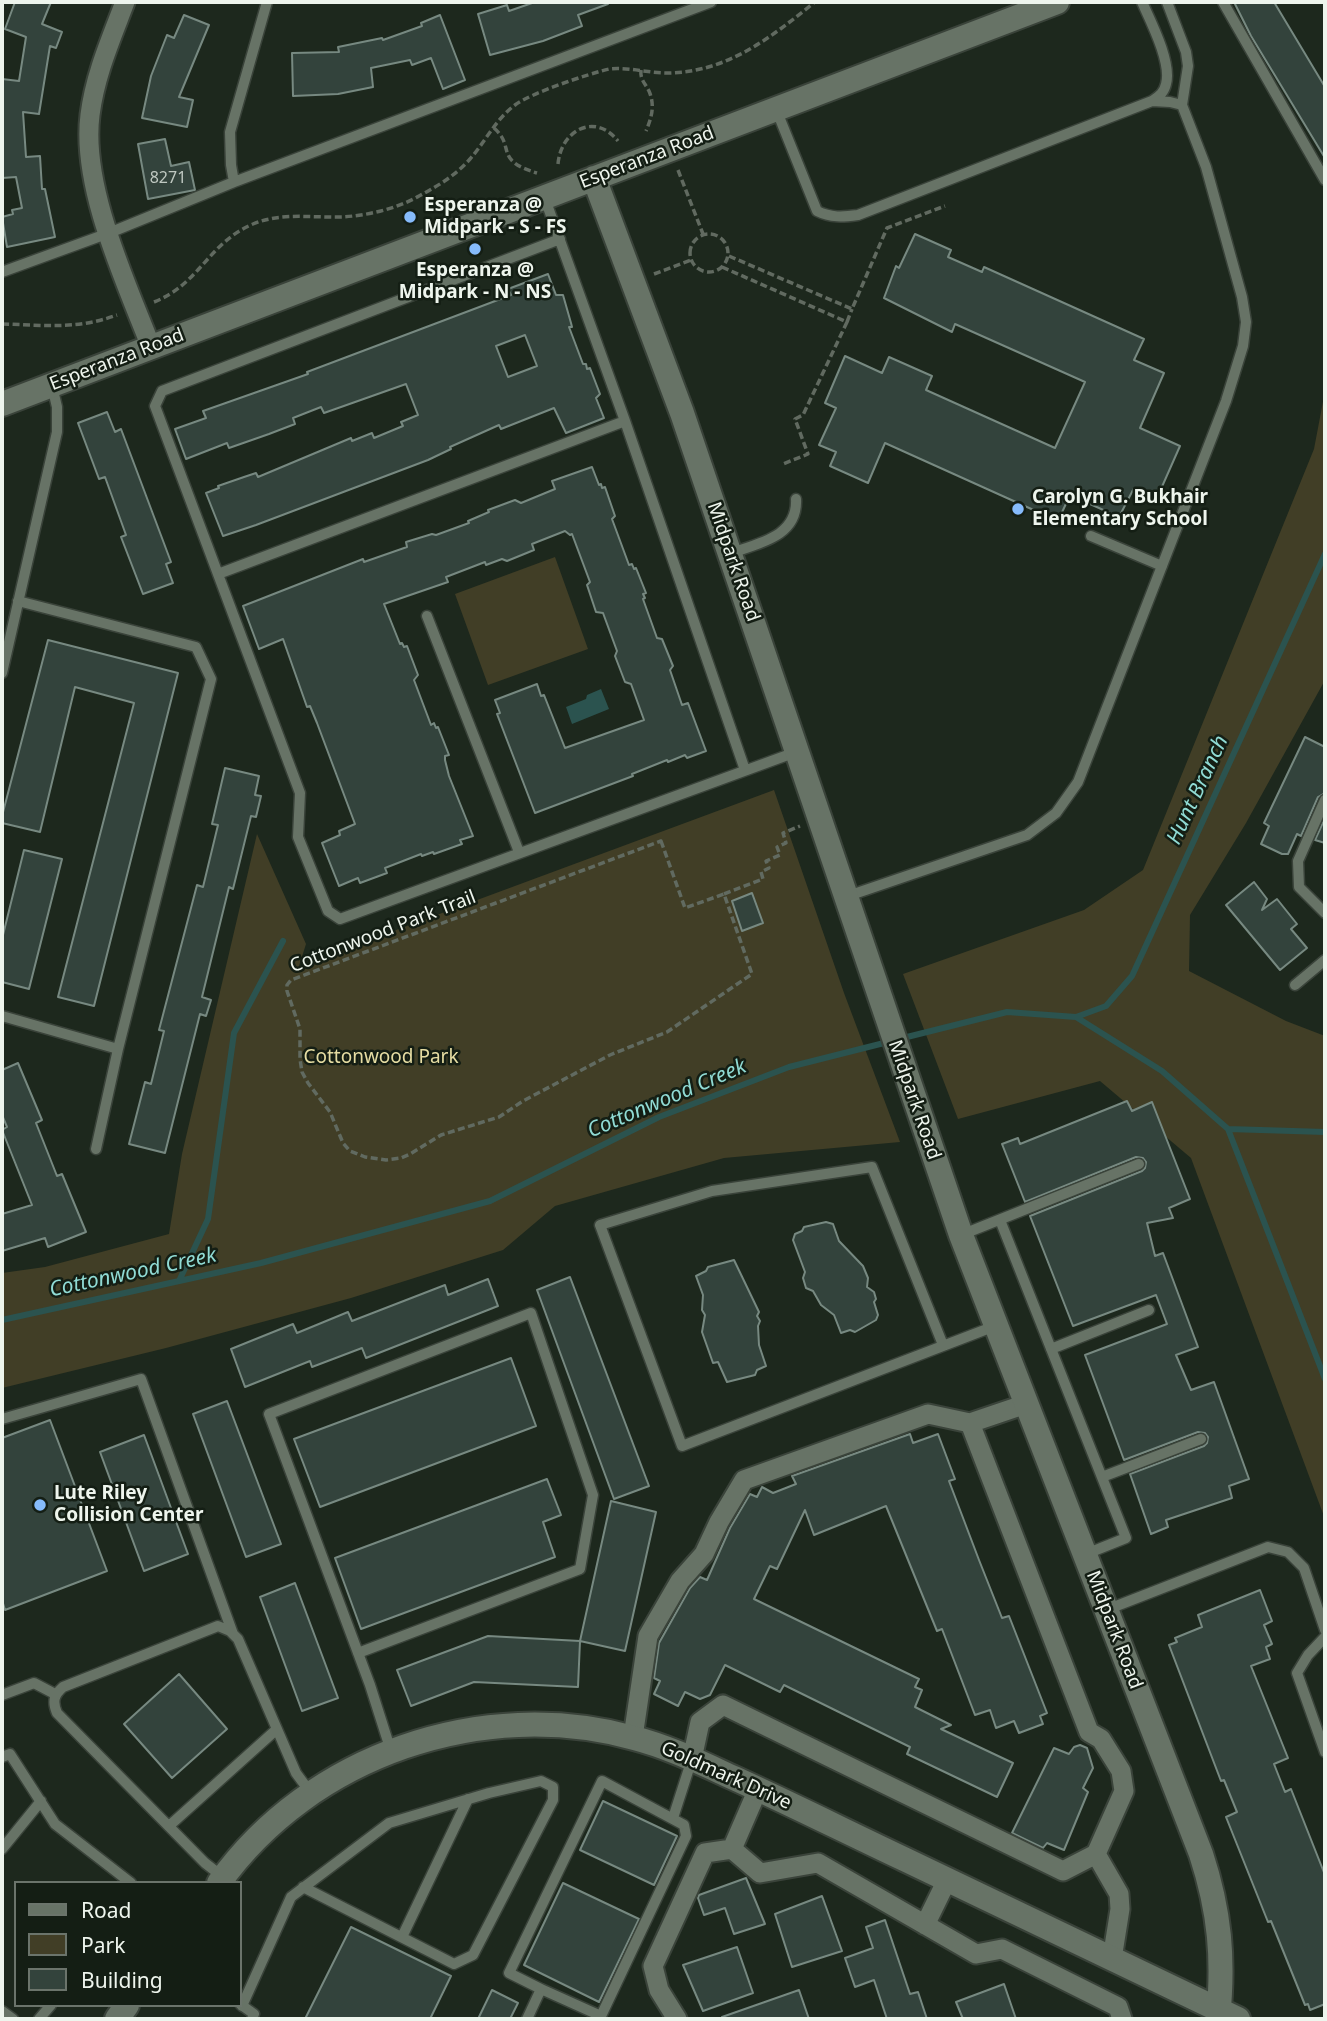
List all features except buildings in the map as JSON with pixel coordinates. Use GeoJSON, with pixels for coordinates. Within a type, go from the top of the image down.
{"type":"FeatureCollection","features":[{"type":"Feature","properties":{"kind":"street"},"geometry":{"type":"LineString","coordinates":[[125,2],[96,83],[90,117],[90,151],[96,191],[109,233],[151,347]]}},
{"type":"Feature","properties":{"kind":"street","name":"Esperanza Road"},"geometry":{"type":"LineString","coordinates":[[2,404],[1044,4]]}},
{"type":"Feature","properties":{"kind":"street","name":"Midpark Road"},"geometry":{"type":"LineString","coordinates":[[594,178],[682,413],[961,1235],[1212,1888],[1219,1924],[1225,2016]]}},
{"type":"Feature","properties":{"kind":"street"},"geometry":{"type":"LineString","coordinates":[[633,1737],[648,1636],[680,1581],[704,1554],[744,1480],[928,1414],[970,1423],[1026,1404]]}},
{"type":"Feature","properties":{"kind":"street"},"geometry":{"type":"LineString","coordinates":[[970,1423],[1089,1732],[1101,1739],[1121,1771],[1124,1791],[1100,1862],[1119,1894],[1120,1909],[1112,1959]]}},
{"type":"Feature","properties":{"kind":"street"},"geometry":{"type":"LineString","coordinates":[[692,1759],[700,1722],[723,1705],[1063,1871],[1100,1862]]}},
{"type":"Feature","properties":{"kind":"street","name":"Goldmark Drive"},"geometry":{"type":"LineString","coordinates":[[221,1880],[265,1828],[310,1792],[391,1751],[427,1739],[498,1727],[572,1727],[633,1737],[692,1759],[1112,1959],[1225,2016]]}},
{"type":"Feature","properties":{"kind":"street"},"geometry":{"type":"LineString","coordinates":[[732,1849],[758,1789]]}},
{"type":"Feature","properties":{"kind":"street"},"geometry":{"type":"LineString","coordinates":[[677,2019],[659,1990],[653,1966],[705,1853],[732,1849],[760,1873],[818,1863],[976,1954],[1002,1949],[1118,2007],[1122,2019]]}},
{"type":"Feature","properties":{"kind":"street"},"geometry":{"type":"LineString","coordinates":[[925,1925],[947,1880]]}},
{"type":"Feature","properties":{"kind":"lane"},"geometry":{"type":"LineString","coordinates":[[234,182],[230,132],[267,2]]}},
{"type":"Feature","properties":{"kind":"lane"},"geometry":{"type":"LineString","coordinates":[[2,272],[711,2]]}},
{"type":"Feature","properties":{"kind":"lane"},"geometry":{"type":"LineString","coordinates":[[775,109],[817,211],[827,216],[858,215],[1152,101],[1162,94],[1167,82],[1166,67],[1142,2]]}},
{"type":"Feature","properties":{"kind":"lane"},"geometry":{"type":"LineString","coordinates":[[845,897],[1027,835],[1056,813],[1078,782],[1226,401],[1243,346],[1246,322],[1242,298],[1206,167],[1182,106],[1188,66],[1186,52],[1167,2]]}},
{"type":"Feature","properties":{"kind":"lane"},"geometry":{"type":"LineString","coordinates":[[1223,2],[1325,180]]}},
{"type":"Feature","properties":{"kind":"lane"},"geometry":{"type":"LineString","coordinates":[[1152,101],[1182,106]]}},
{"type":"Feature","properties":{"kind":"lane"},"geometry":{"type":"LineString","coordinates":[[544,197],[625,421],[745,769]]}},
{"type":"Feature","properties":{"kind":"lane"},"geometry":{"type":"LineString","coordinates":[[560,239],[162,391],[155,406],[300,793],[299,838],[328,911],[340,919],[797,751]]}},
{"type":"Feature","properties":{"kind":"lane"},"geometry":{"type":"LineString","coordinates":[[2,673],[57,432],[57,407],[52,385]]}},
{"type":"Feature","properties":{"kind":"lane"},"geometry":{"type":"LineString","coordinates":[[218,574],[625,421]]}},
{"type":"Feature","properties":{"kind":"lane"},"geometry":{"type":"LineString","coordinates":[[730,553],[787,529],[796,510],[796,499]]}},
{"type":"Feature","properties":{"kind":"lane"},"geometry":{"type":"LineString","coordinates":[[1091,536],[1162,566]]}},
{"type":"Feature","properties":{"kind":"lane"},"geometry":{"type":"LineString","coordinates":[[18,601],[196,647],[211,679],[118,1049],[96,1149]]}},
{"type":"Feature","properties":{"kind":"lane"},"geometry":{"type":"LineString","coordinates":[[427,616],[519,852]]}},
{"type":"Feature","properties":{"kind":"lane"},"geometry":{"type":"LineString","coordinates":[[1325,800],[1298,861],[1299,887],[1325,913]]}},
{"type":"Feature","properties":{"kind":"lane"},"geometry":{"type":"LineString","coordinates":[[1295,985],[1325,960]]}},
{"type":"Feature","properties":{"kind":"lane"},"geometry":{"type":"LineString","coordinates":[[2,1016],[118,1049]]}},
{"type":"Feature","properties":{"kind":"lane"},"geometry":{"type":"LineString","coordinates":[[961,1235],[1139,1164]]}},
{"type":"Feature","properties":{"kind":"lane"},"geometry":{"type":"LineString","coordinates":[[943,1345],[872,1167],[712,1191],[600,1225],[682,1446],[996,1326]]}},
{"type":"Feature","properties":{"kind":"lane"},"geometry":{"type":"LineString","coordinates":[[1000,1220],[1126,1538],[1084,1554]]}},
{"type":"Feature","properties":{"kind":"lane"},"geometry":{"type":"LineString","coordinates":[[1051,1349],[1149,1310]]}},
{"type":"Feature","properties":{"kind":"lane"},"geometry":{"type":"LineString","coordinates":[[358,1653],[580,1569],[593,1495],[531,1313],[269,1413],[358,1653],[391,1751]]}},
{"type":"Feature","properties":{"kind":"lane"},"geometry":{"type":"LineString","coordinates":[[2,1419],[141,1379],[233,1634]]}},
{"type":"Feature","properties":{"kind":"lane"},"geometry":{"type":"LineString","coordinates":[[1102,1477],[1201,1438]]}},
{"type":"Feature","properties":{"kind":"lane"},"geometry":{"type":"LineString","coordinates":[[1106,1610],[1268,1547],[1288,1552],[1304,1569],[1325,1630]]}},
{"type":"Feature","properties":{"kind":"lane"},"geometry":{"type":"LineString","coordinates":[[221,1880],[57,1713],[53,1704],[55,1694],[64,1687],[218,1626],[238,1639],[296,1773],[310,1792]]}},
{"type":"Feature","properties":{"kind":"lane"},"geometry":{"type":"LineString","coordinates":[[1325,1637],[1308,1655],[1297,1673],[1325,1752]]}},
{"type":"Feature","properties":{"kind":"lane"},"geometry":{"type":"LineString","coordinates":[[3,1692],[34,1683],[55,1694]]}},
{"type":"Feature","properties":{"kind":"lane"},"geometry":{"type":"LineString","coordinates":[[169,1826],[277,1729]]}},
{"type":"Feature","properties":{"kind":"lane"},"geometry":{"type":"LineString","coordinates":[[2,1757],[10,1754],[55,1824],[128,1881]]}},
{"type":"Feature","properties":{"kind":"lane"},"geometry":{"type":"LineString","coordinates":[[673,1818],[692,1759]]}},
{"type":"Feature","properties":{"kind":"lane"},"geometry":{"type":"LineString","coordinates":[[242,2003],[290,1897],[303,1887],[389,1823],[541,1781],[553,1787],[552,1800],[473,1955],[454,1964],[303,1887]]}},
{"type":"Feature","properties":{"kind":"lane"},"geometry":{"type":"LineString","coordinates":[[603,1781],[684,1825],[686,1836],[601,2016],[541,1989],[509,1973],[603,1781]]}},
{"type":"Feature","properties":{"kind":"lane"},"geometry":{"type":"LineString","coordinates":[[402,1937],[468,1799]]}},
{"type":"Feature","properties":{"kind":"lane"},"geometry":{"type":"LineString","coordinates":[[2,1849],[41,1801]]}},
{"type":"Feature","properties":{"kind":"lane"},"geometry":{"type":"LineString","coordinates":[[527,2019],[541,1989]]}},
{"type":"Feature","properties":{"kind":"lane"},"geometry":{"type":"LineString","coordinates":[[242,2006],[254,2014],[252,2019]]}},
{"type":"Feature","properties":{"kind":"lane"},"geometry":{"type":"LineString","coordinates":[[2,2011],[13,2019]]}},
{"type":"Feature","properties":{"kind":"path"},"geometry":{"type":"LineString","coordinates":[[2,324],[73,326],[95,323],[166,297],[194,276],[210,254],[231,236],[254,223],[282,216],[342,217],[398,207],[447,181],[462,167],[507,111],[524,99],[609,69],[666,73],[692,71],[726,63],[771,37],[815,2]]}},
{"type":"Feature","properties":{"kind":"path"},"geometry":{"type":"LineString","coordinates":[[641,70],[640,76],[649,91],[653,108],[646,131]]}},
{"type":"Feature","properties":{"kind":"path"},"geometry":{"type":"LineString","coordinates":[[494,128],[500,133],[508,156],[514,164],[537,173]]}},
{"type":"Feature","properties":{"kind":"path"},"geometry":{"type":"LineString","coordinates":[[558,164],[562,143],[579,129],[603,129],[613,134],[618,141]]}},
{"type":"Feature","properties":{"kind":"path"},"geometry":{"type":"LineString","coordinates":[[677,168],[703,235]]}},
{"type":"Feature","properties":{"kind":"path"},"geometry":{"type":"LineString","coordinates":[[783,464],[808,454],[795,419],[803,415],[887,228],[945,206]]}},
{"type":"Feature","properties":{"kind":"path"},"geometry":{"type":"LineString","coordinates":[[729,256],[722,267],[704,272],[691,260],[691,247],[703,235],[711,234],[724,240],[729,256],[852,309]]}},
{"type":"Feature","properties":{"kind":"path"},"geometry":{"type":"LineString","coordinates":[[651,275],[691,260]]}},
{"type":"Feature","properties":{"kind":"path"},"geometry":{"type":"LineString","coordinates":[[722,267],[847,322]]}},
{"type":"Feature","properties":{"kind":"path"},"geometry":{"type":"LineString","coordinates":[[724,894],[764,879],[761,872],[769,868],[766,861],[780,855],[777,847],[786,843],[783,833],[802,825]]}},
{"type":"Feature","properties":{"kind":"path","name":"Cottonwood Park Trail"},"geometry":{"type":"LineString","coordinates":[[661,841],[685,908],[724,894],[751,974],[667,1032],[610,1055],[523,1101],[499,1117],[441,1135],[401,1158],[376,1158],[350,1151],[343,1143],[330,1112],[302,1072],[300,1029],[287,991],[291,980],[661,841]]}},
{"type":"Feature","properties":{"kind":"green space"},"geometry":{"type":"Polygon","coordinates":[[[1325,391],[1325,680],[1246,823],[1190,915],[1189,971],[1286,1021],[1325,1036],[1325,1519],[1191,1158],[1100,1081],[958,1119],[903,974],[1084,910],[1143,870],[1314,449],[1325,391]]]}},
{"type":"Feature","properties":{"kind":"green space"},"geometry":{"type":"Polygon","coordinates":[[[555,557],[588,649],[488,685],[455,594],[555,557]]]}},
{"type":"Feature","properties":{"kind":"green space","name":"Cottonwood Park"},"geometry":{"type":"Polygon","coordinates":[[[774,790],[844,993],[900,1142],[724,1158],[555,1206],[503,1250],[351,1298],[166,1348],[2,1388],[2,1273],[45,1267],[169,1234],[182,1154],[257,834],[306,944],[299,966],[774,790]]]}},
{"type":"Feature","properties":{"kind":"water"},"geometry":{"type":"Polygon","coordinates":[[[601,689],[609,709],[572,724],[566,707],[601,689]]]}},
{"type":"Feature","properties":{"kind":"waterway","name":"Hunt Branch"},"geometry":{"type":"LineString","coordinates":[[1076,1017],[1106,1006],[1132,976],[1325,554]]}},
{"type":"Feature","properties":{"kind":"waterway"},"geometry":{"type":"LineString","coordinates":[[179,1281],[208,1219],[234,1033],[283,941]]}},
{"type":"Feature","properties":{"kind":"waterway","name":"Cottonwood Creek"},"geometry":{"type":"LineString","coordinates":[[899,1039],[1007,1012],[1076,1017],[1162,1071],[1228,1129],[1325,1132]]}},
{"type":"Feature","properties":{"kind":"waterway","name":"Cottonwood Creek"},"geometry":{"type":"LineString","coordinates":[[2,1320],[261,1263],[490,1201],[659,1117],[789,1067],[888,1042]]}},
{"type":"Feature","properties":{"kind":"waterway"},"geometry":{"type":"LineString","coordinates":[[1228,1129],[1325,1379]]}},
{"type":"Feature","properties":{"kind":"place","name":"Esperanza @ Midpark - S - FS"},"geometry":{"type":"Point","coordinates":[410,217]}},
{"type":"Feature","properties":{"kind":"place","name":"Esperanza @ Midpark - N - NS"},"geometry":{"type":"Point","coordinates":[475,249]}},
{"type":"Feature","properties":{"kind":"place","name":"Carolyn G. Bukhair Elementary School"},"geometry":{"type":"Point","coordinates":[1018,509]}},
{"type":"Feature","properties":{"kind":"place","name":"Lute Riley Collision Center"},"geometry":{"type":"Point","coordinates":[40,1505]}}]}
